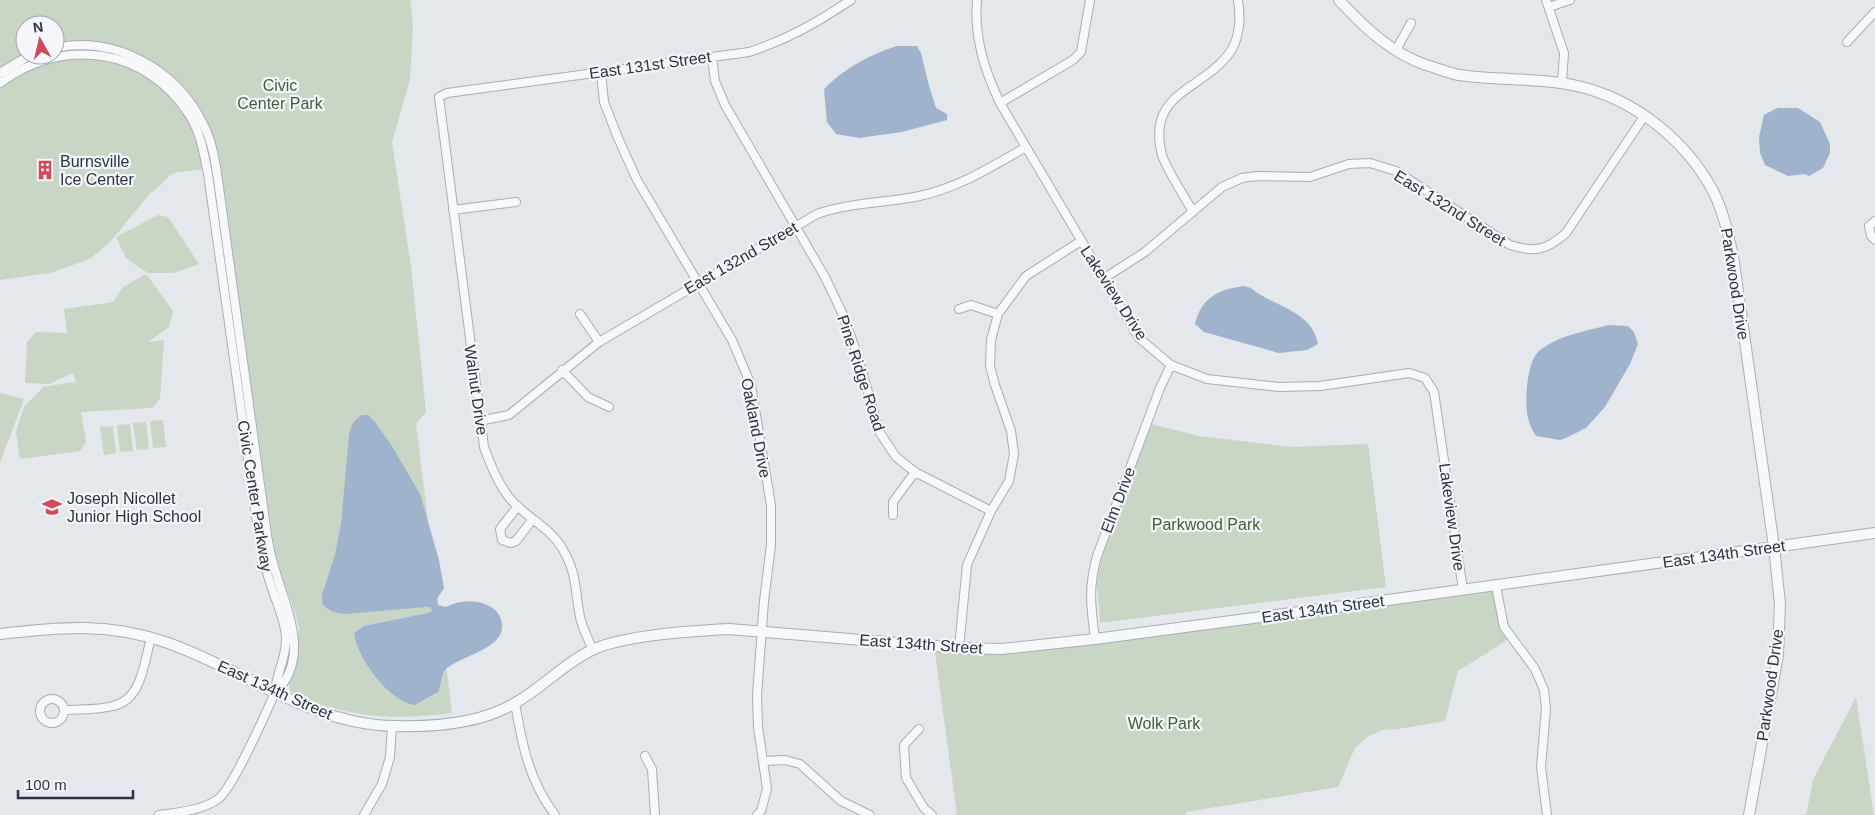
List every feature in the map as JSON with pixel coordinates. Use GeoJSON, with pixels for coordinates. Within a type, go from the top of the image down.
{"type":"FeatureCollection","features":[{"type":"Feature","properties":{"kind":"street","name":"Lakeview Drive"},"geometry":{"type":"LineString","coordinates":[[977,0],[976,21],[980,50],[987,77],[1026,148],[1139,338],[1171,365],[1207,379],[1279,387],[1320,386],[1409,374],[1425,378],[1434,392],[1463,590]]}},
{"type":"Feature","properties":{"kind":"street"},"geometry":{"type":"LineString","coordinates":[[1000,103],[1073,60],[1081,52],[1090,0]]}},
{"type":"Feature","properties":{"kind":"street"},"geometry":{"type":"LineString","coordinates":[[1193,212],[1162,158],[1159,141],[1160,124],[1166,109],[1175,97],[1217,66],[1229,54],[1238,32],[1240,10],[1238,0]]}},
{"type":"Feature","properties":{"kind":"street","name":"Parkwood Drive"},"geometry":{"type":"LineString","coordinates":[[1339,0],[1363,26],[1396,50],[1424,64],[1458,74],[1562,83],[1606,94],[1645,115],[1671,135],[1694,162],[1713,191],[1726,224],[1733,256],[1774,547],[1780,604],[1778,655],[1749,815]]}},
{"type":"Feature","properties":{"kind":"street"},"geometry":{"type":"LineString","coordinates":[[1562,83],[1564,54],[1548,3],[1570,0]]}},
{"type":"Feature","properties":{"kind":"street","name":"East 131st Street"},"geometry":{"type":"LineString","coordinates":[[439,97],[447,93],[749,52],[802,31],[845,2]]}},
{"type":"Feature","properties":{"kind":"street"},"geometry":{"type":"LineString","coordinates":[[1847,42],[1875,12]]}},
{"type":"Feature","properties":{"kind":"street"},"geometry":{"type":"LineString","coordinates":[[1396,50],[1411,23]]}},
{"type":"Feature","properties":{"kind":"street","name":"Civic Center Parkway"},"geometry":{"type":"LineString","coordinates":[[65,47],[81,45],[104,48],[134,57],[155,68],[187,96],[210,138],[218,182],[267,535],[273,564],[290,614],[294,635],[294,648],[289,670],[284,682],[275,693]]}},
{"type":"Feature","properties":{"kind":"street","name":"Civic Center Parkway"},"geometry":{"type":"LineString","coordinates":[[0,84],[22,69],[51,58],[81,54],[112,58],[140,70],[167,88],[185,109],[198,133],[208,174],[259,537],[267,575],[285,629],[285,654],[276,682],[275,693]]}},
{"type":"Feature","properties":{"kind":"street","name":"Pine Ridge Road"},"geometry":{"type":"LineString","coordinates":[[712,57],[716,81],[725,105],[825,277],[844,317],[880,433],[896,456],[915,472],[991,510]]}},
{"type":"Feature","properties":{"kind":"street"},"geometry":{"type":"LineString","coordinates":[[0,73],[15,64]]}},
{"type":"Feature","properties":{"kind":"street","name":"Oakland Drive"},"geometry":{"type":"LineString","coordinates":[[601,72],[604,102],[637,180],[732,340],[751,385],[771,504],[771,544],[764,602],[757,711],[768,789],[761,811],[757,815]]}},
{"type":"Feature","properties":{"kind":"street","name":"Walnut Drive"},"geometry":{"type":"LineString","coordinates":[[439,97],[479,421],[484,447],[493,472],[512,501],[548,531],[561,546],[571,564],[577,585],[582,622],[593,650]]}},
{"type":"Feature","properties":{"kind":"street","name":"East 132nd Street"},"geometry":{"type":"LineString","coordinates":[[1103,279],[1145,252],[1222,187],[1242,178],[1257,176],[1310,177],[1349,164],[1370,163],[1396,172],[1510,245],[1524,250],[1540,249],[1554,243],[1566,233],[1645,115]]}},
{"type":"Feature","properties":{"kind":"street","name":"East 132nd Street"},"geometry":{"type":"LineString","coordinates":[[479,421],[509,414],[599,342],[817,214],[838,207],[915,197],[948,188],[980,174],[1026,148]]}},
{"type":"Feature","properties":{"kind":"street"},"geometry":{"type":"LineString","coordinates":[[453,210],[516,202]]}},
{"type":"Feature","properties":{"kind":"street"},"geometry":{"type":"LineString","coordinates":[[1875,221],[1870,226],[1869,231],[1875,240]]}},
{"type":"Feature","properties":{"kind":"street"},"geometry":{"type":"LineString","coordinates":[[959,648],[967,565],[991,510],[1009,481],[1014,454],[1011,431],[990,366],[991,340],[998,314],[1026,276],[1081,241]]}},
{"type":"Feature","properties":{"kind":"street"},"geometry":{"type":"LineString","coordinates":[[959,309],[971,305],[998,314]]}},
{"type":"Feature","properties":{"kind":"street"},"geometry":{"type":"LineString","coordinates":[[580,314],[599,342]]}},
{"type":"Feature","properties":{"kind":"street","name":"Elm Drive"},"geometry":{"type":"LineString","coordinates":[[1096,639],[1090,597],[1092,574],[1160,388],[1171,365]]}},
{"type":"Feature","properties":{"kind":"street"},"geometry":{"type":"LineString","coordinates":[[562,370],[588,397],[609,408]]}},
{"type":"Feature","properties":{"kind":"street"},"geometry":{"type":"LineString","coordinates":[[893,516],[893,502],[915,472]]}},
{"type":"Feature","properties":{"kind":"street"},"geometry":{"type":"LineString","coordinates":[[518,506],[500,529],[502,540],[511,543],[516,541],[534,519]]}},
{"type":"Feature","properties":{"kind":"street","name":"East 134th Street"},"geometry":{"type":"LineString","coordinates":[[0,634],[62,627],[120,631],[151,638],[190,652],[275,693],[344,720],[392,726],[420,726],[488,715],[515,704],[568,665],[593,650],[628,640],[729,629],[959,648],[1002,649],[1096,639],[1496,586],[1875,533]]}},
{"type":"Feature","properties":{"kind":"street"},"geometry":{"type":"LineString","coordinates":[[1496,586],[1504,627],[1535,669],[1544,690],[1546,709],[1541,767],[1547,815]]}},
{"type":"Feature","properties":{"kind":"street"},"geometry":{"type":"LineString","coordinates":[[66,710],[113,706],[127,701],[137,688],[151,638]]}},
{"type":"Feature","properties":{"kind":"street"},"geometry":{"type":"LineString","coordinates":[[159,815],[198,809],[219,798],[230,784],[275,693]]}},
{"type":"Feature","properties":{"kind":"street"},"geometry":{"type":"LineString","coordinates":[[515,704],[524,753],[536,784],[555,815]]}},
{"type":"Feature","properties":{"kind":"street"},"geometry":{"type":"LineString","coordinates":[[364,815],[382,784],[390,757],[392,726]]}},
{"type":"Feature","properties":{"kind":"street"},"geometry":{"type":"LineString","coordinates":[[920,729],[904,745],[906,778],[924,808],[931,812],[932,815]]}},
{"type":"Feature","properties":{"kind":"street"},"geometry":{"type":"LineString","coordinates":[[645,756],[652,770],[655,815]]}},
{"type":"Feature","properties":{"kind":"street"},"geometry":{"type":"LineString","coordinates":[[763,761],[785,760],[800,764],[841,801],[870,815]]}},
{"type":"Feature","properties":{"kind":"green space","name":"Civic Center Park"},"geometry":{"type":"Polygon","coordinates":[[[0,0],[410,0],[413,24],[410,80],[392,142],[411,266],[426,412],[416,424],[452,713],[404,717],[373,716],[311,702],[290,691],[289,682],[296,664],[299,628],[277,563],[273,540],[220,167],[173,173],[148,196],[111,241],[90,259],[50,273],[0,280],[0,0]]]}},
{"type":"Feature","properties":{"kind":"green space"},"geometry":{"type":"Polygon","coordinates":[[[158,215],[168,217],[199,264],[173,273],[148,273],[126,258],[116,237],[158,215]]]}},
{"type":"Feature","properties":{"kind":"green space"},"geometry":{"type":"Polygon","coordinates":[[[146,274],[173,311],[169,327],[148,342],[164,340],[160,399],[152,408],[81,412],[86,442],[80,451],[20,459],[16,432],[24,407],[43,387],[74,382],[76,384],[73,373],[49,384],[25,383],[27,342],[36,332],[67,333],[64,309],[113,302],[123,287],[146,274]]]}},
{"type":"Feature","properties":{"kind":"green space"},"geometry":{"type":"Polygon","coordinates":[[[0,393],[24,399],[0,463],[0,393]]]}},
{"type":"Feature","properties":{"kind":"green space"},"geometry":{"type":"Polygon","coordinates":[[[163,420],[166,447],[153,448],[150,421],[163,420]]]}},
{"type":"Feature","properties":{"kind":"green space"},"geometry":{"type":"Polygon","coordinates":[[[146,422],[149,449],[137,450],[133,423],[146,422]]]}},
{"type":"Feature","properties":{"kind":"green space"},"geometry":{"type":"Polygon","coordinates":[[[130,424],[133,451],[120,452],[117,425],[130,424]]]}},
{"type":"Feature","properties":{"kind":"green space","name":"Parkwood Park"},"geometry":{"type":"Polygon","coordinates":[[[1151,424],[1199,436],[1290,447],[1368,444],[1386,587],[1100,623],[1097,582],[1101,558],[1151,424]]]}},
{"type":"Feature","properties":{"kind":"green space"},"geometry":{"type":"Polygon","coordinates":[[[113,426],[116,453],[104,455],[100,427],[113,426]]]}},
{"type":"Feature","properties":{"kind":"green space","name":"Wolk Park"},"geometry":{"type":"Polygon","coordinates":[[[1496,586],[1504,627],[1512,637],[1458,671],[1445,721],[1383,730],[1369,736],[1355,748],[1338,787],[1186,812],[1186,815],[957,815],[934,646],[1002,649],[1496,586]]]}},
{"type":"Feature","properties":{"kind":"green space"},"geometry":{"type":"Polygon","coordinates":[[[1856,697],[1874,815],[1806,815],[1813,780],[1856,697]]]}},
{"type":"Feature","properties":{"kind":"water"},"geometry":{"type":"Polygon","coordinates":[[[897,46],[917,46],[921,53],[936,108],[947,114],[947,120],[902,132],[859,138],[836,134],[827,122],[824,89],[858,63],[877,53],[897,46]]]}},
{"type":"Feature","properties":{"kind":"water"},"geometry":{"type":"Polygon","coordinates":[[[1777,108],[1798,108],[1820,122],[1830,144],[1830,153],[1823,168],[1809,176],[1805,174],[1788,176],[1765,165],[1760,153],[1759,137],[1764,115],[1777,108]]]}},
{"type":"Feature","properties":{"kind":"water"},"geometry":{"type":"Polygon","coordinates":[[[1244,286],[1251,288],[1300,316],[1314,333],[1318,344],[1307,350],[1279,353],[1204,332],[1195,324],[1202,308],[1212,296],[1235,287],[1244,286]]]}},
{"type":"Feature","properties":{"kind":"water"},"geometry":{"type":"Polygon","coordinates":[[[1609,325],[1628,326],[1634,332],[1638,344],[1630,364],[1605,407],[1586,428],[1566,438],[1560,440],[1536,436],[1531,427],[1526,403],[1529,373],[1535,356],[1539,351],[1564,337],[1609,325]]]}},
{"type":"Feature","properties":{"kind":"water"},"geometry":{"type":"Polygon","coordinates":[[[362,415],[368,415],[375,422],[392,446],[420,494],[439,560],[444,588],[437,599],[438,605],[446,607],[469,601],[478,602],[494,609],[500,617],[502,628],[499,636],[483,649],[445,670],[438,692],[415,705],[395,696],[376,677],[361,654],[354,633],[364,626],[428,613],[432,611],[431,608],[345,614],[332,611],[322,603],[322,595],[335,554],[341,524],[349,435],[356,419],[362,415]]]}},
{"type":"Feature","properties":{"kind":"place","name":"Burnsville Ice Center"},"geometry":{"type":"Point","coordinates":[45,170]}},
{"type":"Feature","properties":{"kind":"place","name":"Joseph Nicollet Junior High School"},"geometry":{"type":"Point","coordinates":[52,507]}}]}
